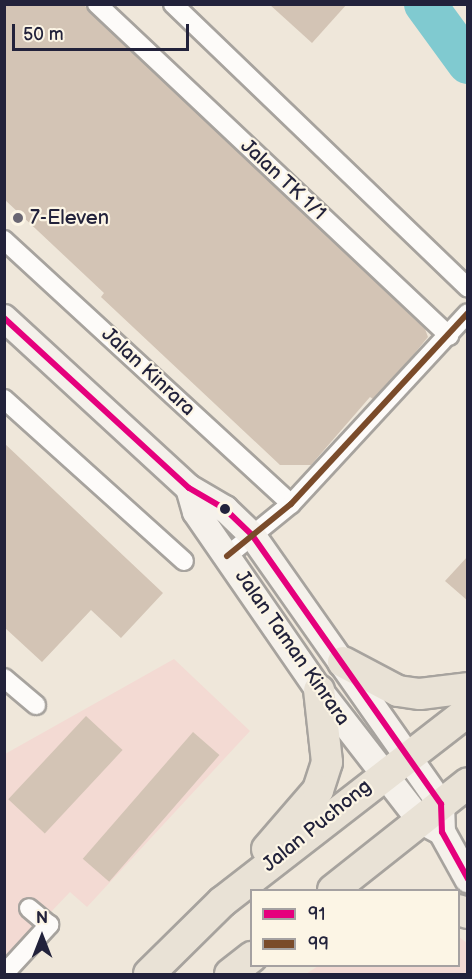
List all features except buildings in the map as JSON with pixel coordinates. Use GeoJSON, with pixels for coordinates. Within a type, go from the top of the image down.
{"type":"FeatureCollection","features":[{"type":"Feature","properties":{"kind":"main road"},"geometry":{"type":"LineString","coordinates":[[343,662],[398,691],[420,694],[468,688]]}},
{"type":"Feature","properties":{"kind":"main road"},"geometry":{"type":"LineString","coordinates":[[222,902],[318,790],[327,762],[319,690]]}},
{"type":"Feature","properties":{"kind":"main road","name":"Jalan Puchong"},"geometry":{"type":"LineString","coordinates":[[149,975],[222,902],[384,773],[468,711]]}},
{"type":"Feature","properties":{"kind":"main road"},"geometry":{"type":"LineString","coordinates":[[336,889],[434,818],[468,783]]}},
{"type":"Feature","properties":{"kind":"main road"},"geometry":{"type":"LineString","coordinates":[[230,975],[250,959]]}},
{"type":"Feature","properties":{"kind":"street","name":"Jalan TK 1/1"},"geometry":{"type":"LineString","coordinates":[[97,4],[449,336]]}},
{"type":"Feature","properties":{"kind":"street"},"geometry":{"type":"LineString","coordinates":[[172,4],[468,288]]}},
{"type":"Feature","properties":{"kind":"street","name":"Jalan Kinrara"},"geometry":{"type":"LineString","coordinates":[[4,240],[291,504]]}},
{"type":"Feature","properties":{"kind":"street"},"geometry":{"type":"LineString","coordinates":[[227,556],[291,504],[468,313]]}},
{"type":"Feature","properties":{"kind":"street","name":"Jalan Taman Kinrara"},"geometry":{"type":"LineString","coordinates":[[4,318],[189,488],[225,509],[252,535],[410,754],[434,818]]}},
{"type":"Feature","properties":{"kind":"street"},"geometry":{"type":"LineString","coordinates":[[4,399],[184,561]]}},
{"type":"Feature","properties":{"kind":"street","name":"Jalan Taman Kinrara"},"geometry":{"type":"LineString","coordinates":[[189,488],[196,512],[319,690],[384,773],[434,818]]}},
{"type":"Feature","properties":{"kind":"street"},"geometry":{"type":"LineString","coordinates":[[4,678],[36,705]]}},
{"type":"Feature","properties":{"kind":"street"},"geometry":{"type":"LineString","coordinates":[[434,818],[468,879]]}},
{"type":"Feature","properties":{"kind":"street"},"geometry":{"type":"LineString","coordinates":[[4,974],[49,925],[29,909]]}},
{"type":"Feature","properties":{"kind":"shaded area"},"geometry":{"type":"Polygon","coordinates":[[[174,659],[250,731],[87,907],[70,892],[5,960],[5,754],[174,659]]]}},
{"type":"Feature","properties":{"kind":"shaded area"},"geometry":{"type":"Polygon","coordinates":[[[460,938],[467,943],[467,974],[306,974],[316,967],[460,967],[460,938]]]}},
{"type":"Feature","properties":{"kind":"waterway"},"geometry":{"type":"LineString","coordinates":[[425,4],[468,63]]}},
{"type":"Feature","properties":{"kind":"transit line","name":"99"},"geometry":{"type":"LineString","coordinates":[[227,556],[291,504],[468,313]]}},
{"type":"Feature","properties":{"kind":"transit line","name":"91"},"geometry":{"type":"LineString","coordinates":[[4,318],[189,488],[225,509],[252,535],[441,804],[442,832],[468,879]]}},
{"type":"Feature","properties":{"kind":"place","name":"7-Eleven"},"geometry":{"type":"Point","coordinates":[18,218]}}]}
